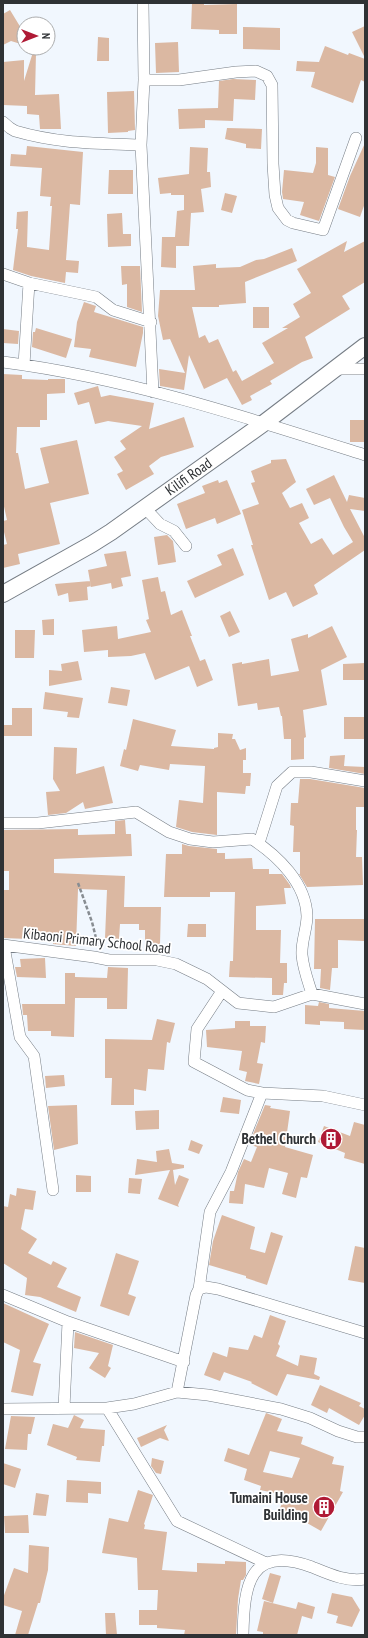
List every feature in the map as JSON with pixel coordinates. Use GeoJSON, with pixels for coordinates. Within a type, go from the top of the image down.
{"type":"FeatureCollection","features":[{"type":"Feature","properties":{"kind":"street"},"geometry":{"type":"LineString","coordinates":[[143,3],[144,80],[141,145],[151,322],[153,392]]}},
{"type":"Feature","properties":{"kind":"street"},"geometry":{"type":"LineString","coordinates":[[144,80],[179,80],[236,72],[256,71],[267,76],[272,85],[273,164],[276,202],[282,215],[287,220],[299,225],[323,230],[356,138]]}},
{"type":"Feature","properties":{"kind":"street"},"geometry":{"type":"LineString","coordinates":[[3,122],[15,131],[55,140],[93,144],[141,145]]}},
{"type":"Feature","properties":{"kind":"street"},"geometry":{"type":"LineString","coordinates":[[3,274],[29,283],[96,298],[113,310],[151,322]]}},
{"type":"Feature","properties":{"kind":"street"},"geometry":{"type":"LineString","coordinates":[[24,365],[29,283]]}},
{"type":"Feature","properties":{"kind":"street","name":"Kilifi Road"},"geometry":{"type":"LineString","coordinates":[[3,594],[92,544],[145,508],[264,423],[365,346]]}},
{"type":"Feature","properties":{"kind":"street"},"geometry":{"type":"LineString","coordinates":[[3,362],[108,380],[264,423],[365,454]]}},
{"type":"Feature","properties":{"kind":"street"},"geometry":{"type":"LineString","coordinates":[[334,369],[365,369]]}},
{"type":"Feature","properties":{"kind":"street"},"geometry":{"type":"LineString","coordinates":[[145,508],[160,524],[174,530],[186,546]]}},
{"type":"Feature","properties":{"kind":"street"},"geometry":{"type":"LineString","coordinates":[[259,843],[277,786],[292,772],[311,772],[365,781]]}},
{"type":"Feature","properties":{"kind":"street"},"geometry":{"type":"LineString","coordinates":[[3,823],[38,823],[136,812],[178,837],[213,842],[252,839],[259,843],[287,869],[297,883],[306,904],[307,917],[302,955],[312,994]]}},
{"type":"Feature","properties":{"kind":"street"},"geometry":{"type":"LineString","coordinates":[[4,946],[20,1037],[34,1056],[53,1190]]}},
{"type":"Feature","properties":{"kind":"street","name":"Kibaoni Primary School Road"},"geometry":{"type":"LineString","coordinates":[[4,946],[109,960],[157,960],[176,964],[207,980],[238,1003],[274,1007],[312,994],[365,1004]]}},
{"type":"Feature","properties":{"kind":"street"},"geometry":{"type":"LineString","coordinates":[[222,991],[197,1029],[194,1062],[234,1085],[247,1090],[262,1093],[323,1096],[365,1105]]}},
{"type":"Feature","properties":{"kind":"street"},"geometry":{"type":"LineString","coordinates":[[177,1392],[196,1295],[199,1289],[210,1212],[231,1172],[262,1093]]}},
{"type":"Feature","properties":{"kind":"street"},"geometry":{"type":"LineString","coordinates":[[199,1289],[206,1287],[218,1289],[365,1333]]}},
{"type":"Feature","properties":{"kind":"street"},"geometry":{"type":"LineString","coordinates":[[3,1295],[68,1322],[184,1362]]}},
{"type":"Feature","properties":{"kind":"street"},"geometry":{"type":"LineString","coordinates":[[64,1408],[68,1322]]}},
{"type":"Feature","properties":{"kind":"street"},"geometry":{"type":"LineString","coordinates":[[3,1408],[107,1408],[134,1404],[177,1392],[208,1395],[280,1409],[310,1418],[350,1435],[365,1437]]}},
{"type":"Feature","properties":{"kind":"street"},"geometry":{"type":"LineString","coordinates":[[107,1408],[177,1521],[266,1563]]}},
{"type":"Feature","properties":{"kind":"street"},"geometry":{"type":"LineString","coordinates":[[243,1635],[247,1590],[252,1574],[266,1563],[288,1561],[310,1567],[336,1577],[357,1580],[365,1578]]}},
{"type":"Feature","properties":{"kind":"path"},"geometry":{"type":"LineString","coordinates":[[78,883],[92,922],[102,958]]}},
{"type":"Feature","properties":{"kind":"building"},"geometry":{"type":"Polygon","coordinates":[[[192,3],[204,3],[204,5],[237,4],[237,34],[219,34],[219,30],[191,29],[192,3]]]}},
{"type":"Feature","properties":{"kind":"building"},"geometry":{"type":"Polygon","coordinates":[[[10,10],[16,20],[16,43],[11,41],[3,45],[3,14],[10,10]]]}},
{"type":"Feature","properties":{"kind":"building"},"geometry":{"type":"Polygon","coordinates":[[[365,26],[365,58],[352,32],[365,26]]]}},
{"type":"Feature","properties":{"kind":"building"},"geometry":{"type":"Polygon","coordinates":[[[243,27],[280,28],[280,50],[243,49],[243,27]]]}},
{"type":"Feature","properties":{"kind":"building"},"geometry":{"type":"Polygon","coordinates":[[[98,37],[109,38],[109,61],[97,61],[98,37]]]}},
{"type":"Feature","properties":{"kind":"building"},"geometry":{"type":"Polygon","coordinates":[[[178,42],[179,72],[156,73],[155,43],[178,42]]]}},
{"type":"Feature","properties":{"kind":"building"},"geometry":{"type":"Polygon","coordinates":[[[325,46],[348,55],[349,53],[365,59],[365,82],[361,80],[353,103],[311,87],[315,72],[296,71],[297,61],[319,62],[325,46]]]}},
{"type":"Feature","properties":{"kind":"building"},"geometry":{"type":"Polygon","coordinates":[[[32,56],[36,56],[35,95],[59,94],[61,129],[40,129],[39,115],[27,114],[27,106],[3,105],[3,62],[24,60],[24,81],[32,56]]]}},
{"type":"Feature","properties":{"kind":"building"},"geometry":{"type":"Polygon","coordinates":[[[233,79],[256,80],[255,100],[234,99],[233,121],[205,120],[205,128],[179,129],[178,109],[218,108],[219,81],[233,79]]]}},
{"type":"Feature","properties":{"kind":"building"},"geometry":{"type":"Polygon","coordinates":[[[134,91],[135,130],[128,132],[108,133],[107,92],[134,91]]]}},
{"type":"Feature","properties":{"kind":"building"},"geometry":{"type":"Polygon","coordinates":[[[227,128],[262,129],[261,149],[246,148],[246,144],[225,139],[227,128]]]}},
{"type":"Feature","properties":{"kind":"building"},"geometry":{"type":"Polygon","coordinates":[[[365,143],[365,203],[360,217],[338,209],[350,176],[365,143]]]}},
{"type":"Feature","properties":{"kind":"building"},"geometry":{"type":"Polygon","coordinates":[[[27,146],[83,152],[80,205],[70,204],[66,260],[79,261],[78,273],[66,272],[65,283],[31,276],[13,270],[18,229],[16,229],[17,212],[28,211],[27,247],[49,250],[52,206],[50,206],[51,197],[40,196],[42,168],[10,166],[11,154],[26,155],[27,146]]]}},
{"type":"Feature","properties":{"kind":"building"},"geometry":{"type":"Polygon","coordinates":[[[190,147],[208,148],[207,172],[210,172],[211,187],[201,189],[204,212],[191,213],[189,246],[176,246],[176,268],[161,267],[162,237],[175,237],[177,211],[184,210],[184,195],[171,195],[171,193],[160,194],[158,178],[189,174],[190,147]]]}},
{"type":"Feature","properties":{"kind":"building"},"geometry":{"type":"Polygon","coordinates":[[[316,147],[328,148],[328,175],[335,177],[319,221],[300,215],[304,202],[283,199],[282,192],[284,170],[313,173],[316,163],[316,147]]]}},
{"type":"Feature","properties":{"kind":"building"},"geometry":{"type":"Polygon","coordinates":[[[109,170],[133,170],[133,194],[108,194],[109,170]]]}},
{"type":"Feature","properties":{"kind":"building"},"geometry":{"type":"Polygon","coordinates":[[[225,193],[237,196],[232,213],[221,210],[225,193]]]}},
{"type":"Feature","properties":{"kind":"building"},"geometry":{"type":"Polygon","coordinates":[[[122,213],[123,234],[131,234],[131,246],[108,247],[107,214],[122,213]]]}},
{"type":"Feature","properties":{"kind":"building"},"geometry":{"type":"Polygon","coordinates":[[[347,241],[344,252],[365,241],[365,282],[342,296],[350,309],[305,337],[313,358],[302,362],[270,381],[272,384],[250,396],[252,400],[242,405],[227,378],[204,389],[189,355],[184,390],[160,386],[159,369],[185,373],[170,339],[163,340],[158,316],[160,290],[195,290],[193,266],[216,264],[216,268],[240,267],[292,248],[297,261],[245,282],[246,303],[219,305],[219,307],[192,307],[199,338],[205,335],[209,343],[218,339],[233,372],[236,370],[242,381],[274,363],[262,343],[288,328],[282,328],[300,317],[293,304],[311,293],[297,269],[347,241]]]}},
{"type":"Feature","properties":{"kind":"building"},"geometry":{"type":"Polygon","coordinates":[[[121,266],[140,266],[142,312],[127,307],[127,284],[122,285],[121,266]]]}},
{"type":"Feature","properties":{"kind":"building"},"geometry":{"type":"Polygon","coordinates":[[[84,302],[96,306],[94,312],[143,327],[136,367],[89,357],[91,349],[74,347],[77,322],[84,302]]]}},
{"type":"Feature","properties":{"kind":"building"},"geometry":{"type":"Polygon","coordinates":[[[253,307],[269,307],[269,328],[253,328],[253,307]]]}},
{"type":"Feature","properties":{"kind":"building"},"geometry":{"type":"Polygon","coordinates":[[[36,328],[72,339],[66,358],[32,347],[33,332],[35,332],[36,328]]]}},
{"type":"Feature","properties":{"kind":"building"},"geometry":{"type":"Polygon","coordinates":[[[3,329],[19,331],[18,344],[3,343],[3,329]]]}},
{"type":"Feature","properties":{"kind":"building"},"geometry":{"type":"Polygon","coordinates":[[[3,374],[22,375],[22,379],[65,379],[65,393],[47,394],[47,420],[40,420],[40,427],[17,427],[16,453],[18,453],[25,489],[49,483],[40,448],[77,440],[89,494],[50,503],[60,544],[18,554],[20,564],[3,568],[3,545],[7,544],[3,521],[7,520],[3,502],[3,374]]]}},
{"type":"Feature","properties":{"kind":"building"},"geometry":{"type":"Polygon","coordinates":[[[98,386],[101,397],[110,395],[154,403],[149,429],[184,417],[194,447],[161,457],[149,466],[154,474],[126,490],[117,474],[123,471],[114,457],[126,449],[120,441],[142,426],[108,421],[95,424],[89,402],[78,405],[74,393],[98,386]]]}},
{"type":"Feature","properties":{"kind":"building"},"geometry":{"type":"Polygon","coordinates":[[[350,420],[365,420],[365,442],[350,442],[350,420]]]}},
{"type":"Feature","properties":{"kind":"building"},"geometry":{"type":"Polygon","coordinates":[[[286,459],[296,482],[282,493],[290,508],[302,503],[309,518],[299,523],[311,544],[322,538],[333,555],[353,542],[330,498],[314,505],[306,489],[334,475],[347,502],[349,495],[365,498],[365,511],[350,509],[365,538],[365,550],[314,585],[318,594],[293,607],[286,592],[269,600],[251,545],[253,545],[242,510],[259,504],[251,483],[255,482],[251,471],[271,463],[271,460],[286,459]]]}},
{"type":"Feature","properties":{"kind":"building"},"geometry":{"type":"Polygon","coordinates":[[[218,480],[219,483],[227,480],[241,514],[217,524],[215,518],[186,529],[177,504],[205,493],[202,486],[218,480]]]}},
{"type":"Feature","properties":{"kind":"building"},"geometry":{"type":"Polygon","coordinates":[[[167,535],[173,541],[176,562],[158,565],[154,537],[167,535]]]}},
{"type":"Feature","properties":{"kind":"building"},"geometry":{"type":"Polygon","coordinates":[[[233,548],[244,575],[195,598],[187,581],[222,565],[217,555],[233,548]]]}},
{"type":"Feature","properties":{"kind":"building"},"geometry":{"type":"Polygon","coordinates":[[[126,551],[131,576],[121,578],[123,586],[112,589],[111,583],[91,587],[88,570],[107,566],[104,554],[126,551]]]}},
{"type":"Feature","properties":{"kind":"building"},"geometry":{"type":"Polygon","coordinates":[[[158,577],[161,592],[165,591],[171,615],[182,610],[200,661],[205,659],[213,680],[197,687],[189,666],[155,680],[145,653],[131,656],[108,657],[108,650],[84,652],[82,630],[117,626],[118,639],[151,632],[146,620],[149,619],[142,580],[158,577]]]}},
{"type":"Feature","properties":{"kind":"building"},"geometry":{"type":"Polygon","coordinates":[[[90,581],[91,586],[87,587],[88,600],[69,602],[68,593],[58,596],[55,584],[90,581]]]}},
{"type":"Feature","properties":{"kind":"building"},"geometry":{"type":"Polygon","coordinates":[[[230,611],[240,632],[229,637],[220,616],[230,611]]]}},
{"type":"Feature","properties":{"kind":"building"},"geometry":{"type":"Polygon","coordinates":[[[54,619],[54,635],[43,635],[42,620],[54,619]]]}},
{"type":"Feature","properties":{"kind":"building"},"geometry":{"type":"Polygon","coordinates":[[[332,626],[347,657],[321,670],[327,705],[303,710],[306,737],[304,738],[304,759],[291,760],[291,739],[284,739],[282,716],[279,707],[258,710],[257,703],[238,706],[232,664],[242,662],[242,664],[269,659],[271,676],[299,671],[291,639],[308,634],[308,638],[332,626]]]}},
{"type":"Feature","properties":{"kind":"building"},"geometry":{"type":"Polygon","coordinates":[[[15,630],[35,630],[34,658],[15,658],[15,630]]]}},
{"type":"Feature","properties":{"kind":"building"},"geometry":{"type":"Polygon","coordinates":[[[78,661],[82,680],[49,686],[49,670],[62,671],[61,664],[78,661]]]}},
{"type":"Feature","properties":{"kind":"building"},"geometry":{"type":"Polygon","coordinates":[[[365,663],[365,680],[343,680],[343,664],[365,663]]]}},
{"type":"Feature","properties":{"kind":"building"},"geometry":{"type":"Polygon","coordinates":[[[111,687],[130,690],[127,706],[108,703],[111,687]]]}},
{"type":"Feature","properties":{"kind":"building"},"geometry":{"type":"Polygon","coordinates":[[[45,692],[83,698],[79,718],[67,717],[68,712],[43,709],[45,692]]]}},
{"type":"Feature","properties":{"kind":"building"},"geometry":{"type":"Polygon","coordinates":[[[12,708],[32,708],[32,736],[3,736],[3,725],[12,725],[12,708]]]}},
{"type":"Feature","properties":{"kind":"building"},"geometry":{"type":"Polygon","coordinates":[[[344,717],[364,717],[364,739],[344,739],[344,717]]]}},
{"type":"Feature","properties":{"kind":"building"},"geometry":{"type":"Polygon","coordinates":[[[133,719],[176,730],[171,746],[214,749],[218,747],[218,733],[233,734],[232,739],[235,739],[240,750],[246,748],[246,760],[243,760],[243,773],[251,773],[250,786],[246,786],[245,794],[217,792],[217,835],[192,832],[176,827],[179,800],[203,803],[205,766],[170,764],[169,770],[140,765],[138,771],[120,766],[124,749],[126,750],[133,719]]]}},
{"type":"Feature","properties":{"kind":"building"},"geometry":{"type":"Polygon","coordinates":[[[54,747],[77,748],[76,774],[104,766],[113,803],[85,809],[83,802],[66,813],[48,815],[46,792],[60,791],[53,779],[54,747]]]}},
{"type":"Feature","properties":{"kind":"building"},"geometry":{"type":"Polygon","coordinates":[[[345,755],[344,766],[365,767],[365,774],[329,768],[330,756],[345,755]]]}},
{"type":"Feature","properties":{"kind":"building"},"geometry":{"type":"Polygon","coordinates":[[[300,779],[310,779],[365,788],[365,807],[356,807],[356,857],[362,857],[363,885],[307,887],[299,874],[300,852],[293,852],[294,826],[290,825],[291,803],[298,803],[300,779]]]}},
{"type":"Feature","properties":{"kind":"building"},"geometry":{"type":"Polygon","coordinates":[[[125,820],[126,834],[131,834],[132,856],[54,859],[54,873],[125,876],[124,907],[161,907],[160,944],[145,944],[145,930],[139,930],[139,924],[120,924],[119,939],[105,938],[107,890],[78,889],[76,946],[53,944],[53,940],[3,938],[3,890],[9,890],[9,871],[3,871],[3,830],[78,829],[78,835],[115,834],[115,821],[125,820]]]}},
{"type":"Feature","properties":{"kind":"building"},"geometry":{"type":"Polygon","coordinates":[[[182,844],[217,849],[217,853],[225,853],[225,859],[252,858],[253,869],[269,869],[269,874],[282,874],[290,885],[291,888],[284,888],[286,904],[256,906],[256,930],[281,930],[280,963],[287,963],[287,983],[284,983],[283,995],[272,995],[272,978],[229,977],[230,961],[233,961],[235,892],[210,892],[210,897],[164,897],[166,854],[182,854],[182,844]]]}},
{"type":"Feature","properties":{"kind":"building"},"geometry":{"type":"Polygon","coordinates":[[[315,919],[364,919],[364,941],[338,940],[338,968],[332,968],[330,990],[320,988],[321,969],[314,969],[315,919]]]}},
{"type":"Feature","properties":{"kind":"building"},"geometry":{"type":"Polygon","coordinates":[[[188,924],[206,924],[206,937],[187,937],[188,924]]]}},
{"type":"Feature","properties":{"kind":"building"},"geometry":{"type":"Polygon","coordinates":[[[45,958],[46,978],[17,977],[15,967],[21,967],[20,959],[45,958]]]}},
{"type":"Feature","properties":{"kind":"building"},"geometry":{"type":"Polygon","coordinates":[[[108,967],[128,968],[127,1009],[107,1009],[107,998],[75,998],[74,1037],[51,1036],[51,1031],[28,1031],[27,1015],[23,1015],[22,1004],[65,1004],[65,973],[75,973],[75,977],[107,978],[108,967]]]}},
{"type":"Feature","properties":{"kind":"building"},"geometry":{"type":"Polygon","coordinates":[[[319,1002],[329,1004],[329,1008],[365,1011],[365,1030],[344,1029],[344,1022],[320,1021],[320,1025],[305,1024],[305,1005],[318,1006],[319,1002]]]}},
{"type":"Feature","properties":{"kind":"building"},"geometry":{"type":"Polygon","coordinates":[[[157,1019],[175,1023],[170,1043],[167,1042],[164,1070],[148,1069],[146,1091],[134,1089],[134,1105],[111,1105],[112,1078],[105,1078],[105,1039],[152,1040],[157,1019]]]}},
{"type":"Feature","properties":{"kind":"building"},"geometry":{"type":"Polygon","coordinates":[[[235,1021],[250,1021],[250,1026],[266,1026],[265,1043],[261,1042],[257,1063],[263,1064],[259,1084],[245,1081],[247,1072],[239,1070],[242,1051],[207,1047],[206,1030],[235,1028],[235,1021]]]}},
{"type":"Feature","properties":{"kind":"building"},"geometry":{"type":"Polygon","coordinates":[[[64,1075],[65,1086],[46,1088],[45,1076],[64,1075]]]}},
{"type":"Feature","properties":{"kind":"building"},"geometry":{"type":"Polygon","coordinates":[[[223,1097],[241,1100],[239,1114],[220,1112],[223,1097]]]}},
{"type":"Feature","properties":{"kind":"building"},"geometry":{"type":"Polygon","coordinates":[[[77,1105],[78,1144],[54,1150],[48,1106],[77,1105]]]}},
{"type":"Feature","properties":{"kind":"building"},"geometry":{"type":"Polygon","coordinates":[[[265,1105],[271,1106],[270,1108],[290,1111],[285,1147],[313,1155],[307,1178],[301,1177],[296,1198],[282,1194],[288,1173],[269,1168],[264,1188],[245,1184],[243,1204],[229,1203],[230,1191],[234,1191],[238,1172],[244,1159],[251,1162],[257,1147],[249,1144],[265,1105]]]}},
{"type":"Feature","properties":{"kind":"building"},"geometry":{"type":"Polygon","coordinates":[[[159,1110],[159,1129],[136,1130],[135,1111],[159,1110]]]}},
{"type":"Feature","properties":{"kind":"building"},"geometry":{"type":"Polygon","coordinates":[[[354,1122],[365,1125],[365,1164],[344,1158],[345,1153],[318,1142],[324,1126],[350,1136],[354,1122]]]}},
{"type":"Feature","properties":{"kind":"building"},"geometry":{"type":"Polygon","coordinates":[[[191,1140],[203,1145],[199,1154],[188,1150],[191,1140]]]}},
{"type":"Feature","properties":{"kind":"building"},"geometry":{"type":"Polygon","coordinates":[[[169,1149],[172,1163],[184,1165],[184,1168],[173,1170],[175,1185],[179,1175],[189,1179],[178,1205],[179,1207],[158,1199],[170,1170],[135,1175],[137,1159],[157,1162],[156,1151],[169,1149]]]}},
{"type":"Feature","properties":{"kind":"building"},"geometry":{"type":"Polygon","coordinates":[[[76,1175],[91,1176],[91,1192],[76,1192],[76,1175]]]}},
{"type":"Feature","properties":{"kind":"building"},"geometry":{"type":"Polygon","coordinates":[[[129,1178],[142,1179],[140,1194],[128,1193],[129,1178]]]}},
{"type":"Feature","properties":{"kind":"building"},"geometry":{"type":"Polygon","coordinates":[[[17,1188],[36,1191],[33,1210],[25,1209],[21,1229],[37,1239],[28,1253],[51,1265],[53,1261],[67,1268],[57,1287],[81,1297],[76,1312],[40,1297],[25,1295],[27,1278],[3,1263],[3,1206],[8,1207],[10,1194],[16,1196],[17,1188]]]}},
{"type":"Feature","properties":{"kind":"building"},"geometry":{"type":"Polygon","coordinates":[[[222,1215],[255,1227],[250,1249],[265,1253],[271,1232],[283,1236],[267,1285],[246,1278],[246,1276],[209,1265],[213,1241],[222,1215]]]}},
{"type":"Feature","properties":{"kind":"building"},"geometry":{"type":"Polygon","coordinates":[[[355,1246],[365,1248],[365,1283],[348,1280],[355,1246]]]}},
{"type":"Feature","properties":{"kind":"building"},"geometry":{"type":"Polygon","coordinates":[[[116,1253],[139,1261],[128,1294],[136,1297],[129,1316],[100,1306],[116,1253]]]}},
{"type":"Feature","properties":{"kind":"building"},"geometry":{"type":"Polygon","coordinates":[[[3,1303],[49,1324],[33,1362],[41,1364],[33,1396],[11,1392],[20,1350],[3,1342],[3,1303]]]}},
{"type":"Feature","properties":{"kind":"building"},"geometry":{"type":"Polygon","coordinates":[[[270,1315],[286,1321],[278,1344],[280,1346],[276,1356],[298,1366],[300,1355],[317,1358],[314,1374],[320,1377],[319,1380],[287,1374],[277,1396],[251,1383],[252,1382],[224,1372],[220,1381],[204,1375],[213,1352],[227,1357],[229,1347],[248,1350],[254,1335],[262,1338],[270,1315]]]}},
{"type":"Feature","properties":{"kind":"building"},"geometry":{"type":"Polygon","coordinates":[[[75,1332],[113,1345],[108,1366],[111,1368],[105,1378],[89,1368],[99,1353],[74,1348],[75,1332]]]}},
{"type":"Feature","properties":{"kind":"building"},"geometry":{"type":"Polygon","coordinates":[[[320,1385],[361,1403],[359,1406],[365,1409],[365,1415],[359,1425],[329,1408],[327,1413],[311,1405],[320,1385]]]}},
{"type":"Feature","properties":{"kind":"building"},"geometry":{"type":"Polygon","coordinates":[[[266,1413],[282,1419],[277,1431],[303,1437],[301,1444],[334,1457],[332,1464],[344,1466],[340,1491],[343,1492],[321,1531],[293,1515],[293,1517],[279,1511],[285,1495],[260,1490],[261,1486],[244,1480],[247,1469],[224,1461],[228,1448],[249,1455],[266,1413]],[[270,1451],[263,1472],[292,1478],[300,1458],[270,1451]]]}},
{"type":"Feature","properties":{"kind":"building"},"geometry":{"type":"Polygon","coordinates":[[[74,1415],[84,1420],[80,1428],[105,1430],[104,1446],[102,1446],[100,1462],[76,1460],[77,1457],[47,1445],[53,1424],[68,1428],[74,1415]]]}},
{"type":"Feature","properties":{"kind":"building"},"geometry":{"type":"Polygon","coordinates":[[[11,1416],[35,1417],[31,1434],[28,1434],[27,1450],[5,1449],[11,1416]]]}},
{"type":"Feature","properties":{"kind":"building"},"geometry":{"type":"Polygon","coordinates":[[[167,1425],[164,1430],[169,1441],[160,1438],[141,1447],[137,1438],[167,1425]]]}},
{"type":"Feature","properties":{"kind":"building"},"geometry":{"type":"Polygon","coordinates":[[[152,1458],[164,1461],[161,1474],[156,1473],[151,1466],[152,1458]]]}},
{"type":"Feature","properties":{"kind":"building"},"geometry":{"type":"Polygon","coordinates":[[[3,1463],[21,1469],[15,1488],[3,1484],[3,1463]]]}},
{"type":"Feature","properties":{"kind":"building"},"geometry":{"type":"Polygon","coordinates":[[[67,1480],[101,1482],[101,1494],[88,1493],[88,1503],[66,1502],[67,1480]]]}},
{"type":"Feature","properties":{"kind":"building"},"geometry":{"type":"Polygon","coordinates":[[[138,1490],[153,1495],[144,1524],[144,1529],[167,1532],[162,1570],[197,1572],[197,1563],[225,1564],[225,1561],[246,1562],[246,1575],[243,1580],[241,1580],[238,1599],[236,1635],[184,1635],[185,1630],[157,1628],[157,1625],[139,1625],[139,1610],[157,1610],[158,1590],[138,1590],[137,1558],[102,1553],[109,1518],[128,1522],[138,1490]]]}},
{"type":"Feature","properties":{"kind":"building"},"geometry":{"type":"Polygon","coordinates":[[[36,1493],[49,1495],[46,1516],[33,1515],[36,1493]]]}},
{"type":"Feature","properties":{"kind":"building"},"geometry":{"type":"Polygon","coordinates":[[[28,1515],[29,1533],[5,1533],[4,1516],[28,1515]]]}},
{"type":"Feature","properties":{"kind":"building"},"geometry":{"type":"Polygon","coordinates":[[[29,1545],[49,1547],[48,1570],[40,1603],[38,1603],[28,1635],[15,1635],[22,1611],[3,1605],[3,1598],[14,1568],[28,1573],[29,1545]]]}},
{"type":"Feature","properties":{"kind":"building"},"geometry":{"type":"Polygon","coordinates":[[[270,1573],[281,1576],[273,1603],[262,1599],[270,1573]]]}},
{"type":"Feature","properties":{"kind":"building"},"geometry":{"type":"Polygon","coordinates":[[[332,1593],[352,1597],[360,1610],[352,1627],[336,1623],[338,1616],[327,1613],[332,1593]]]}},
{"type":"Feature","properties":{"kind":"building"},"geometry":{"type":"Polygon","coordinates":[[[264,1601],[296,1609],[298,1602],[315,1607],[312,1619],[302,1616],[297,1635],[263,1635],[263,1632],[257,1631],[264,1601]]]}},
{"type":"Feature","properties":{"kind":"building"},"geometry":{"type":"Polygon","coordinates":[[[105,1613],[115,1613],[117,1635],[106,1635],[105,1613]]]}},
{"type":"Feature","properties":{"kind":"place","name":"Bethel Church"},"geometry":{"type":"Point","coordinates":[331,1139]}},
{"type":"Feature","properties":{"kind":"place","name":"Tumaini House Building"},"geometry":{"type":"Point","coordinates":[324,1507]}}]}
